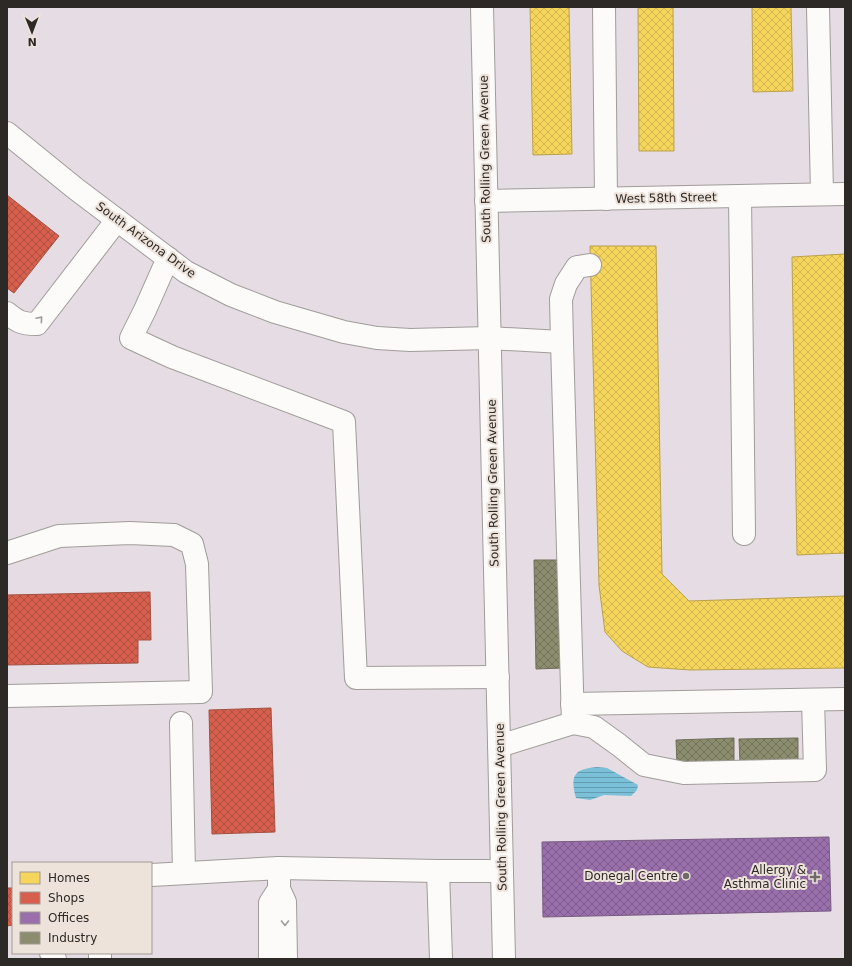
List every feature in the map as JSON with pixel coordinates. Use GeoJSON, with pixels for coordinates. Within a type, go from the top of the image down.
{"type":"FeatureCollection","features":[{"type":"Feature","properties":{"kind":"street","name":"South Rolling Green Avenue"},"geometry":{"type":"LineString","coordinates":[[482,7],[504,959]]}},
{"type":"Feature","properties":{"kind":"street"},"geometry":{"type":"LineString","coordinates":[[604,7],[606,199]]}},
{"type":"Feature","properties":{"kind":"street"},"geometry":{"type":"LineString","coordinates":[[818,7],[822,194]]}},
{"type":"Feature","properties":{"kind":"street","name":"South Arizona Drive"},"geometry":{"type":"LineString","coordinates":[[7,133],[76,189],[186,272],[231,295],[275,312],[344,332],[377,338],[410,340],[489,338],[562,342]]}},
{"type":"Feature","properties":{"kind":"street","name":"West 58th Street"},"geometry":{"type":"LineString","coordinates":[[486,201],[845,194]]}},
{"type":"Feature","properties":{"kind":"street"},"geometry":{"type":"LineString","coordinates":[[740,196],[744,534]]}},
{"type":"Feature","properties":{"kind":"street"},"geometry":{"type":"LineString","coordinates":[[7,313],[16,321],[26,324],[37,324],[117,220]]}},
{"type":"Feature","properties":{"kind":"street"},"geometry":{"type":"LineString","coordinates":[[168,258],[131,338],[172,357],[344,422],[356,678],[498,677]]}},
{"type":"Feature","properties":{"kind":"street"},"geometry":{"type":"LineString","coordinates":[[572,713],[561,299],[566,284],[576,267],[590,265]]}},
{"type":"Feature","properties":{"kind":"street"},"geometry":{"type":"LineString","coordinates":[[7,553],[59,536],[130,533],[174,535],[192,544],[197,564],[201,692],[7,696]]}},
{"type":"Feature","properties":{"kind":"street"},"geometry":{"type":"LineString","coordinates":[[499,746],[572,713],[845,699]]}},
{"type":"Feature","properties":{"kind":"street"},"geometry":{"type":"LineString","coordinates":[[572,713],[594,727],[644,765],[684,773],[815,770],[813,700]]}},
{"type":"Feature","properties":{"kind":"street"},"geometry":{"type":"LineString","coordinates":[[181,723],[184,874]]}},
{"type":"Feature","properties":{"kind":"street"},"geometry":{"type":"LineString","coordinates":[[152,875],[184,874],[279,879],[438,871],[502,871]]}},
{"type":"Feature","properties":{"kind":"street"},"geometry":{"type":"LineString","coordinates":[[438,871],[441,959]]}},
{"type":"Feature","properties":{"kind":"street"},"geometry":{"type":"LineString","coordinates":[[270,959],[270,903],[279,879]]}},
{"type":"Feature","properties":{"kind":"street"},"geometry":{"type":"LineString","coordinates":[[279,879],[285,902],[286,959]]}},
{"type":"Feature","properties":{"kind":"shaded area"},"geometry":{"type":"Polygon","coordinates":[[[7,7],[845,7],[845,959],[7,959],[7,7]]]}},
{"type":"Feature","properties":{"kind":"water"},"geometry":{"type":"Polygon","coordinates":[[[597,767],[607,768],[638,785],[637,790],[631,796],[604,795],[590,800],[576,798],[574,779],[576,775],[583,769],[597,767]]]}},
{"type":"Feature","properties":{"kind":"building: Homes"},"geometry":{"type":"Polygon","coordinates":[[[530,7],[569,7],[572,154],[533,155],[530,7]]]}},
{"type":"Feature","properties":{"kind":"building: Homes"},"geometry":{"type":"Polygon","coordinates":[[[638,7],[673,7],[674,151],[639,151],[638,7]]]}},
{"type":"Feature","properties":{"kind":"building: Homes"},"geometry":{"type":"Polygon","coordinates":[[[752,7],[791,7],[793,91],[753,92],[752,7]]]}},
{"type":"Feature","properties":{"kind":"building: Homes"},"geometry":{"type":"Polygon","coordinates":[[[590,246],[656,246],[662,574],[689,601],[845,596],[845,668],[690,670],[648,667],[622,651],[605,632],[599,585],[590,246]]]}},
{"type":"Feature","properties":{"kind":"building: Homes"},"geometry":{"type":"Polygon","coordinates":[[[845,254],[845,553],[797,555],[792,257],[845,254]]]}},
{"type":"Feature","properties":{"kind":"building: Shops"},"geometry":{"type":"Polygon","coordinates":[[[7,195],[59,236],[14,293],[7,288],[7,195]]]}},
{"type":"Feature","properties":{"kind":"building: Shops"},"geometry":{"type":"Polygon","coordinates":[[[150,592],[151,640],[138,640],[138,663],[7,665],[7,595],[150,592]]]}},
{"type":"Feature","properties":{"kind":"building: Shops"},"geometry":{"type":"Polygon","coordinates":[[[271,708],[275,832],[212,834],[209,710],[271,708]]]}},
{"type":"Feature","properties":{"kind":"building: Shops"},"geometry":{"type":"Polygon","coordinates":[[[7,888],[12,888],[12,925],[7,926],[7,888]]]}},
{"type":"Feature","properties":{"kind":"building: Offices","name":"Donegal Centre"},"geometry":{"type":"Polygon","coordinates":[[[829,837],[831,911],[543,917],[542,842],[829,837]]]}},
{"type":"Feature","properties":{"kind":"building: Industry"},"geometry":{"type":"Polygon","coordinates":[[[534,560],[561,560],[563,668],[536,669],[534,560]]]}},
{"type":"Feature","properties":{"kind":"building: Industry"},"geometry":{"type":"Polygon","coordinates":[[[734,738],[734,763],[677,765],[676,740],[734,738]]]}},
{"type":"Feature","properties":{"kind":"building: Industry"},"geometry":{"type":"Polygon","coordinates":[[[798,738],[798,762],[740,763],[739,739],[798,738]]]}},
{"type":"Feature","properties":{"kind":"place","name":"Donegal Centre"},"geometry":{"type":"Point","coordinates":[686,876]}},
{"type":"Feature","properties":{"kind":"place","name":"Allergy & Asthma Clinic"},"geometry":{"type":"Point","coordinates":[815,877]}}]}
